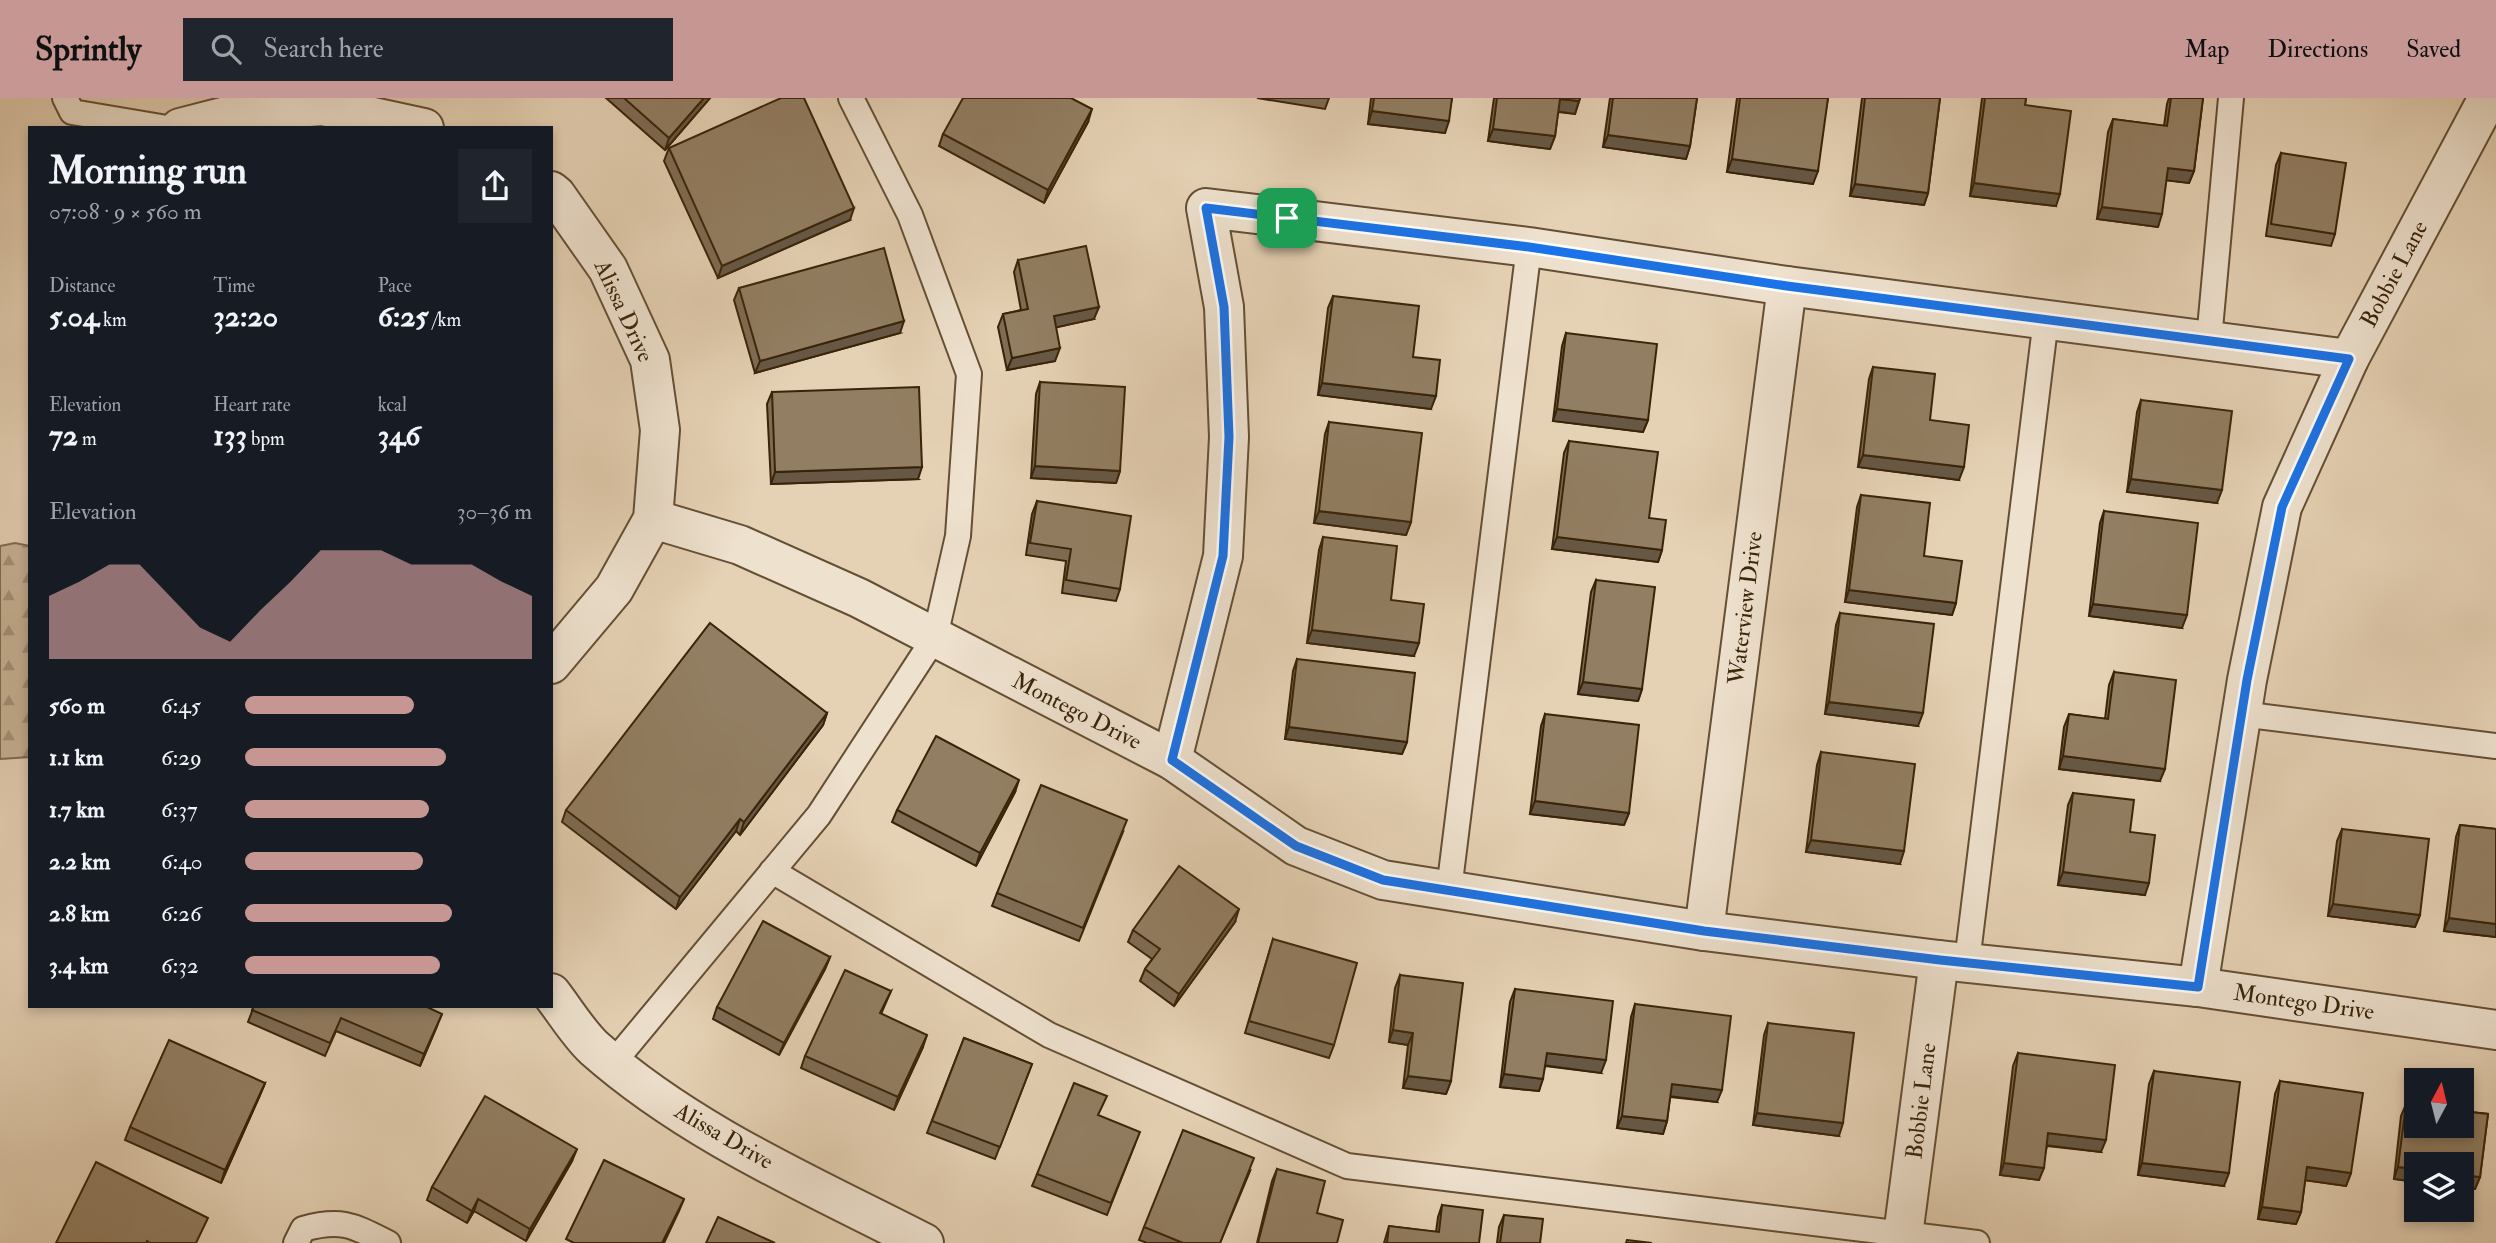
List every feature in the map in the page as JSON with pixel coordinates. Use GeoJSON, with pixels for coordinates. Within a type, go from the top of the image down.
{"type":"FeatureCollection","features":[{"type":"Feature","properties":{"kind":"street","name":"Bobbie Lane"},"geometry":{"type":"LineString","coordinates":[[2198,987],[2241,714],[2282,507],[2349,359],[2487,98]]}},
{"type":"Feature","properties":{"kind":"street"},"geometry":{"type":"LineString","coordinates":[[188,126],[242,112],[322,106],[415,126]]}},
{"type":"Feature","properties":{"kind":"street","name":"Alissa Drive"},"geometry":{"type":"LineString","coordinates":[[553,193],[608,269],[650,360],[660,430],[653,519],[614,589],[553,662]]}},
{"type":"Feature","properties":{"kind":"street"},"geometry":{"type":"LineString","coordinates":[[1172,760],[1223,556],[1229,437],[1224,307],[1206,208],[1529,247],[1787,286],[2349,359]]}},
{"type":"Feature","properties":{"kind":"street","name":"Waterview Drive"},"geometry":{"type":"LineString","coordinates":[[1704,931],[1787,286]]}},
{"type":"Feature","properties":{"kind":"street","name":"Montego Drive"},"geometry":{"type":"LineString","coordinates":[[653,519],[740,545],[859,598],[1172,760],[1296,846],[1383,880],[1704,931],[2198,987],[2496,1030]]}},
{"type":"Feature","properties":{"kind":"street","name":"Bobbie Lane"},"geometry":{"type":"LineString","coordinates":[[1903,1238],[1953,961]]}},
{"type":"Feature","properties":{"kind":"street","name":"Alissa Drive"},"geometry":{"type":"LineString","coordinates":[[553,996],[592,1046],[650,1094],[745,1151],[924,1243]]}},
{"type":"Feature","properties":{"kind":"lane"},"geometry":{"type":"LineString","coordinates":[[65,98],[72,112],[155,126]]}},
{"type":"Feature","properties":{"kind":"lane"},"geometry":{"type":"LineString","coordinates":[[613,1063],[819,815],[935,638],[958,536],[969,374],[910,215],[851,98]]}},
{"type":"Feature","properties":{"kind":"lane"},"geometry":{"type":"LineString","coordinates":[[2209,340],[2231,98]]}},
{"type":"Feature","properties":{"kind":"lane"},"geometry":{"type":"LineString","coordinates":[[1449,890],[1529,247]]}},
{"type":"Feature","properties":{"kind":"lane"},"geometry":{"type":"LineString","coordinates":[[1953,961],[2046,319]]}},
{"type":"Feature","properties":{"kind":"lane"},"geometry":{"type":"LineString","coordinates":[[2241,714],[2496,746]]}},
{"type":"Feature","properties":{"kind":"lane"},"geometry":{"type":"LineString","coordinates":[[772,871],[1049,1035],[1347,1166],[1903,1238],[1977,1243]]}},
{"type":"Feature","properties":{"kind":"lane"},"geometry":{"type":"LineString","coordinates":[[300,1236],[327,1222],[356,1227],[388,1243]]}},
{"type":"Feature","properties":{"kind":"green space"},"geometry":{"type":"Polygon","coordinates":[[[15,543],[28,546],[28,757],[0,759],[0,546],[15,543]]]}},
{"type":"Feature","properties":{"kind":"building"},"geometry":{"type":"Polygon","coordinates":[[[624,98],[704,98],[669,138],[624,98]]]}},
{"type":"Feature","properties":{"kind":"building"},"geometry":{"type":"Polygon","coordinates":[[[781,98],[804,98],[854,208],[722,266],[669,148],[781,98]]]}},
{"type":"Feature","properties":{"kind":"building"},"geometry":{"type":"Polygon","coordinates":[[[963,98],[1071,98],[1092,109],[1048,190],[943,134],[963,98]]]}},
{"type":"Feature","properties":{"kind":"building"},"geometry":{"type":"Polygon","coordinates":[[[1374,98],[1452,98],[1449,121],[1372,111],[1374,98]]]}},
{"type":"Feature","properties":{"kind":"building"},"geometry":{"type":"Polygon","coordinates":[[[1497,98],[1580,98],[1579,101],[1560,99],[1555,136],[1493,129],[1497,98]]]}},
{"type":"Feature","properties":{"kind":"building"},"geometry":{"type":"Polygon","coordinates":[[[1613,98],[1697,98],[1690,146],[1608,135],[1613,98]]]}},
{"type":"Feature","properties":{"kind":"building"},"geometry":{"type":"Polygon","coordinates":[[[1740,98],[1828,98],[1818,171],[1732,159],[1740,98]]]}},
{"type":"Feature","properties":{"kind":"building"},"geometry":{"type":"Polygon","coordinates":[[[1865,98],[1940,98],[1928,193],[1855,184],[1865,98]]]}},
{"type":"Feature","properties":{"kind":"building"},"geometry":{"type":"Polygon","coordinates":[[[1985,98],[2026,98],[2025,105],[2071,111],[2060,194],[1974,183],[1985,98]]]}},
{"type":"Feature","properties":{"kind":"building"},"geometry":{"type":"Polygon","coordinates":[[[2171,98],[2203,98],[2194,171],[2168,168],[2162,214],[2102,207],[2113,119],[2167,126],[2171,98]]]}},
{"type":"Feature","properties":{"kind":"building"},"geometry":{"type":"Polygon","coordinates":[[[2281,153],[2346,163],[2335,234],[2271,224],[2281,153]]]}},
{"type":"Feature","properties":{"kind":"building"},"geometry":{"type":"Polygon","coordinates":[[[1086,246],[1099,307],[1054,316],[1060,348],[1012,358],[1003,314],[1028,309],[1018,260],[1086,246]]]}},
{"type":"Feature","properties":{"kind":"building"},"geometry":{"type":"Polygon","coordinates":[[[884,248],[904,321],[760,361],[739,288],[884,248]]]}},
{"type":"Feature","properties":{"kind":"building"},"geometry":{"type":"Polygon","coordinates":[[[1333,296],[1419,306],[1413,357],[1440,360],[1436,396],[1322,383],[1333,296]]]}},
{"type":"Feature","properties":{"kind":"building"},"geometry":{"type":"Polygon","coordinates":[[[1566,333],[1657,344],[1648,420],[1557,409],[1566,333]]]}},
{"type":"Feature","properties":{"kind":"building"},"geometry":{"type":"Polygon","coordinates":[[[1873,367],[1935,374],[1930,420],[1969,425],[1964,467],[1863,455],[1873,367]]]}},
{"type":"Feature","properties":{"kind":"building"},"geometry":{"type":"Polygon","coordinates":[[[1040,382],[1125,387],[1120,471],[1035,466],[1040,382]]]}},
{"type":"Feature","properties":{"kind":"building"},"geometry":{"type":"Polygon","coordinates":[[[919,387],[922,467],[775,472],[772,392],[919,387]]]}},
{"type":"Feature","properties":{"kind":"building"},"geometry":{"type":"Polygon","coordinates":[[[2141,400],[2232,411],[2222,490],[2131,479],[2141,400]]]}},
{"type":"Feature","properties":{"kind":"building"},"geometry":{"type":"Polygon","coordinates":[[[1329,422],[1422,433],[1411,522],[1319,511],[1329,422]]]}},
{"type":"Feature","properties":{"kind":"building"},"geometry":{"type":"Polygon","coordinates":[[[1569,441],[1658,452],[1649,518],[1666,520],[1662,550],[1557,537],[1569,441]]]}},
{"type":"Feature","properties":{"kind":"building"},"geometry":{"type":"Polygon","coordinates":[[[1861,495],[1930,503],[1924,556],[1962,561],[1956,603],[1849,590],[1861,495]]]}},
{"type":"Feature","properties":{"kind":"building"},"geometry":{"type":"Polygon","coordinates":[[[1037,501],[1131,516],[1120,589],[1066,580],[1071,549],[1030,543],[1037,501]]]}},
{"type":"Feature","properties":{"kind":"building"},"geometry":{"type":"Polygon","coordinates":[[[2104,511],[2198,523],[2187,615],[2093,604],[2104,511]]]}},
{"type":"Feature","properties":{"kind":"building"},"geometry":{"type":"Polygon","coordinates":[[[1323,537],[1397,546],[1391,600],[1424,604],[1419,643],[1312,630],[1323,537]]]}},
{"type":"Feature","properties":{"kind":"building"},"geometry":{"type":"Polygon","coordinates":[[[1596,580],[1655,587],[1642,689],[1583,682],[1596,580]]]}},
{"type":"Feature","properties":{"kind":"building"},"geometry":{"type":"Polygon","coordinates":[[[1840,613],[1934,624],[1923,713],[1829,702],[1840,613]]]}},
{"type":"Feature","properties":{"kind":"building"},"geometry":{"type":"Polygon","coordinates":[[[710,623],[827,713],[744,822],[740,819],[680,897],[566,810],[710,623]]]}},
{"type":"Feature","properties":{"kind":"building"},"geometry":{"type":"Polygon","coordinates":[[[1297,659],[1415,673],[1407,742],[1289,727],[1297,659]]]}},
{"type":"Feature","properties":{"kind":"building"},"geometry":{"type":"Polygon","coordinates":[[[2114,672],[2176,680],[2165,769],[2063,756],[2069,714],[2108,719],[2114,672]]]}},
{"type":"Feature","properties":{"kind":"building"},"geometry":{"type":"Polygon","coordinates":[[[1545,714],[1639,725],[1629,813],[1535,801],[1545,714]]]}},
{"type":"Feature","properties":{"kind":"building"},"geometry":{"type":"Polygon","coordinates":[[[936,736],[1019,780],[980,853],[897,810],[936,736]]]}},
{"type":"Feature","properties":{"kind":"building"},"geometry":{"type":"Polygon","coordinates":[[[1821,752],[1915,764],[1904,851],[1811,840],[1821,752]]]}},
{"type":"Feature","properties":{"kind":"building"},"geometry":{"type":"Polygon","coordinates":[[[1041,785],[1127,820],[1083,928],[997,893],[1041,785]]]}},
{"type":"Feature","properties":{"kind":"building"},"geometry":{"type":"Polygon","coordinates":[[[2073,793],[2134,800],[2130,832],[2155,835],[2149,883],[2063,872],[2073,793]]]}},
{"type":"Feature","properties":{"kind":"building"},"geometry":{"type":"Polygon","coordinates":[[[2460,825],[2496,829],[2496,924],[2449,918],[2460,825]]]}},
{"type":"Feature","properties":{"kind":"building"},"geometry":{"type":"Polygon","coordinates":[[[2342,829],[2429,839],[2420,915],[2333,904],[2342,829]]]}},
{"type":"Feature","properties":{"kind":"building"},"geometry":{"type":"Polygon","coordinates":[[[1179,866],[1239,909],[1179,994],[1145,969],[1160,949],[1133,930],[1179,866]]]}},
{"type":"Feature","properties":{"kind":"building"},"geometry":{"type":"Polygon","coordinates":[[[763,921],[830,957],[784,1043],[717,1007],[763,921]]]}},
{"type":"Feature","properties":{"kind":"building"},"geometry":{"type":"Polygon","coordinates":[[[1273,939],[1357,963],[1334,1045],[1249,1021],[1273,939]]]}},
{"type":"Feature","properties":{"kind":"building"},"geometry":{"type":"Polygon","coordinates":[[[845,970],[891,991],[880,1013],[927,1035],[898,1097],[805,1056],[845,970]]]}},
{"type":"Feature","properties":{"kind":"building"},"geometry":{"type":"Polygon","coordinates":[[[1400,975],[1463,983],[1451,1081],[1408,1076],[1413,1033],[1393,1030],[1400,975]]]}},
{"type":"Feature","properties":{"kind":"building"},"geometry":{"type":"Polygon","coordinates":[[[1515,989],[1613,1001],[1606,1060],[1547,1053],[1543,1079],[1504,1074],[1515,989]]]}},
{"type":"Feature","properties":{"kind":"building"},"geometry":{"type":"Polygon","coordinates":[[[1635,1004],[1731,1016],[1722,1090],[1672,1084],[1667,1121],[1622,1116],[1635,1004]]]}},
{"type":"Feature","properties":{"kind":"building"},"geometry":{"type":"Polygon","coordinates":[[[429,1008],[442,1014],[424,1054],[341,1018],[330,1043],[252,1010],[429,1008]]]}},
{"type":"Feature","properties":{"kind":"building"},"geometry":{"type":"Polygon","coordinates":[[[1768,1023],[1854,1033],[1843,1123],[1757,1113],[1768,1023]]]}},
{"type":"Feature","properties":{"kind":"building"},"geometry":{"type":"Polygon","coordinates":[[[964,1038],[1032,1064],[1000,1147],[932,1121],[964,1038]]]}},
{"type":"Feature","properties":{"kind":"building"},"geometry":{"type":"Polygon","coordinates":[[[169,1040],[265,1083],[225,1170],[130,1127],[169,1040]]]}},
{"type":"Feature","properties":{"kind":"building"},"geometry":{"type":"Polygon","coordinates":[[[2018,1053],[2115,1065],[2106,1140],[2048,1133],[2044,1168],[2004,1163],[2018,1053]]]}},
{"type":"Feature","properties":{"kind":"building"},"geometry":{"type":"Polygon","coordinates":[[[2154,1071],[2240,1082],[2229,1173],[2142,1163],[2154,1071]]]}},
{"type":"Feature","properties":{"kind":"building"},"geometry":{"type":"Polygon","coordinates":[[[2280,1081],[2363,1093],[2351,1173],[2307,1167],[2301,1212],[2262,1207],[2280,1081]]]}},
{"type":"Feature","properties":{"kind":"building"},"geometry":{"type":"Polygon","coordinates":[[[1074,1083],[1107,1096],[1098,1115],[1140,1132],[1111,1203],[1037,1174],[1074,1083]]]}},
{"type":"Feature","properties":{"kind":"building"},"geometry":{"type":"Polygon","coordinates":[[[485,1096],[577,1149],[530,1229],[478,1199],[472,1211],[432,1187],[485,1096]]]}},
{"type":"Feature","properties":{"kind":"building"},"geometry":{"type":"Polygon","coordinates":[[[2474,1112],[2488,1114],[2480,1177],[2474,1176],[2474,1152],[2404,1152],[2404,1168],[2398,1167],[2404,1120],[2404,1138],[2474,1138],[2474,1112]]]}},
{"type":"Feature","properties":{"kind":"building"},"geometry":{"type":"Polygon","coordinates":[[[1183,1130],[1254,1158],[1220,1243],[1183,1243],[1144,1227],[1183,1130]]]}},
{"type":"Feature","properties":{"kind":"building"},"geometry":{"type":"Polygon","coordinates":[[[604,1160],[684,1199],[662,1243],[574,1243],[566,1239],[604,1160]]]}},
{"type":"Feature","properties":{"kind":"building"},"geometry":{"type":"Polygon","coordinates":[[[96,1162],[208,1218],[196,1243],[56,1243],[96,1162]]]}},
{"type":"Feature","properties":{"kind":"building"},"geometry":{"type":"Polygon","coordinates":[[[1277,1169],[1325,1181],[1317,1213],[1343,1220],[1337,1243],[1258,1243],[1277,1169]]]}},
{"type":"Feature","properties":{"kind":"building"},"geometry":{"type":"Polygon","coordinates":[[[1442,1205],[1483,1210],[1479,1243],[1387,1243],[1389,1226],[1439,1232],[1442,1205]]]}},
{"type":"Feature","properties":{"kind":"building"},"geometry":{"type":"Polygon","coordinates":[[[1504,1215],[1543,1219],[1540,1243],[1500,1243],[1504,1215]]]}},
{"type":"Feature","properties":{"kind":"building"},"geometry":{"type":"Polygon","coordinates":[[[718,1217],[775,1243],[706,1243],[718,1217]]]}},
{"type":"Feature","properties":{"kind":"building"},"geometry":{"type":"Polygon","coordinates":[[[1627,1240],[1652,1243],[1626,1243],[1627,1240]]]}},
{"type":"Feature","properties":{"kind":"route"},"geometry":{"type":"LineString","coordinates":[[1206,208],[1287,218],[1529,247],[1787,286],[2349,359],[2282,507],[2247,680],[2198,987],[1940,960],[1704,931],[1383,880],[1296,846],[1172,760],[1223,556],[1229,437],[1224,307],[1206,208]]}}]}
